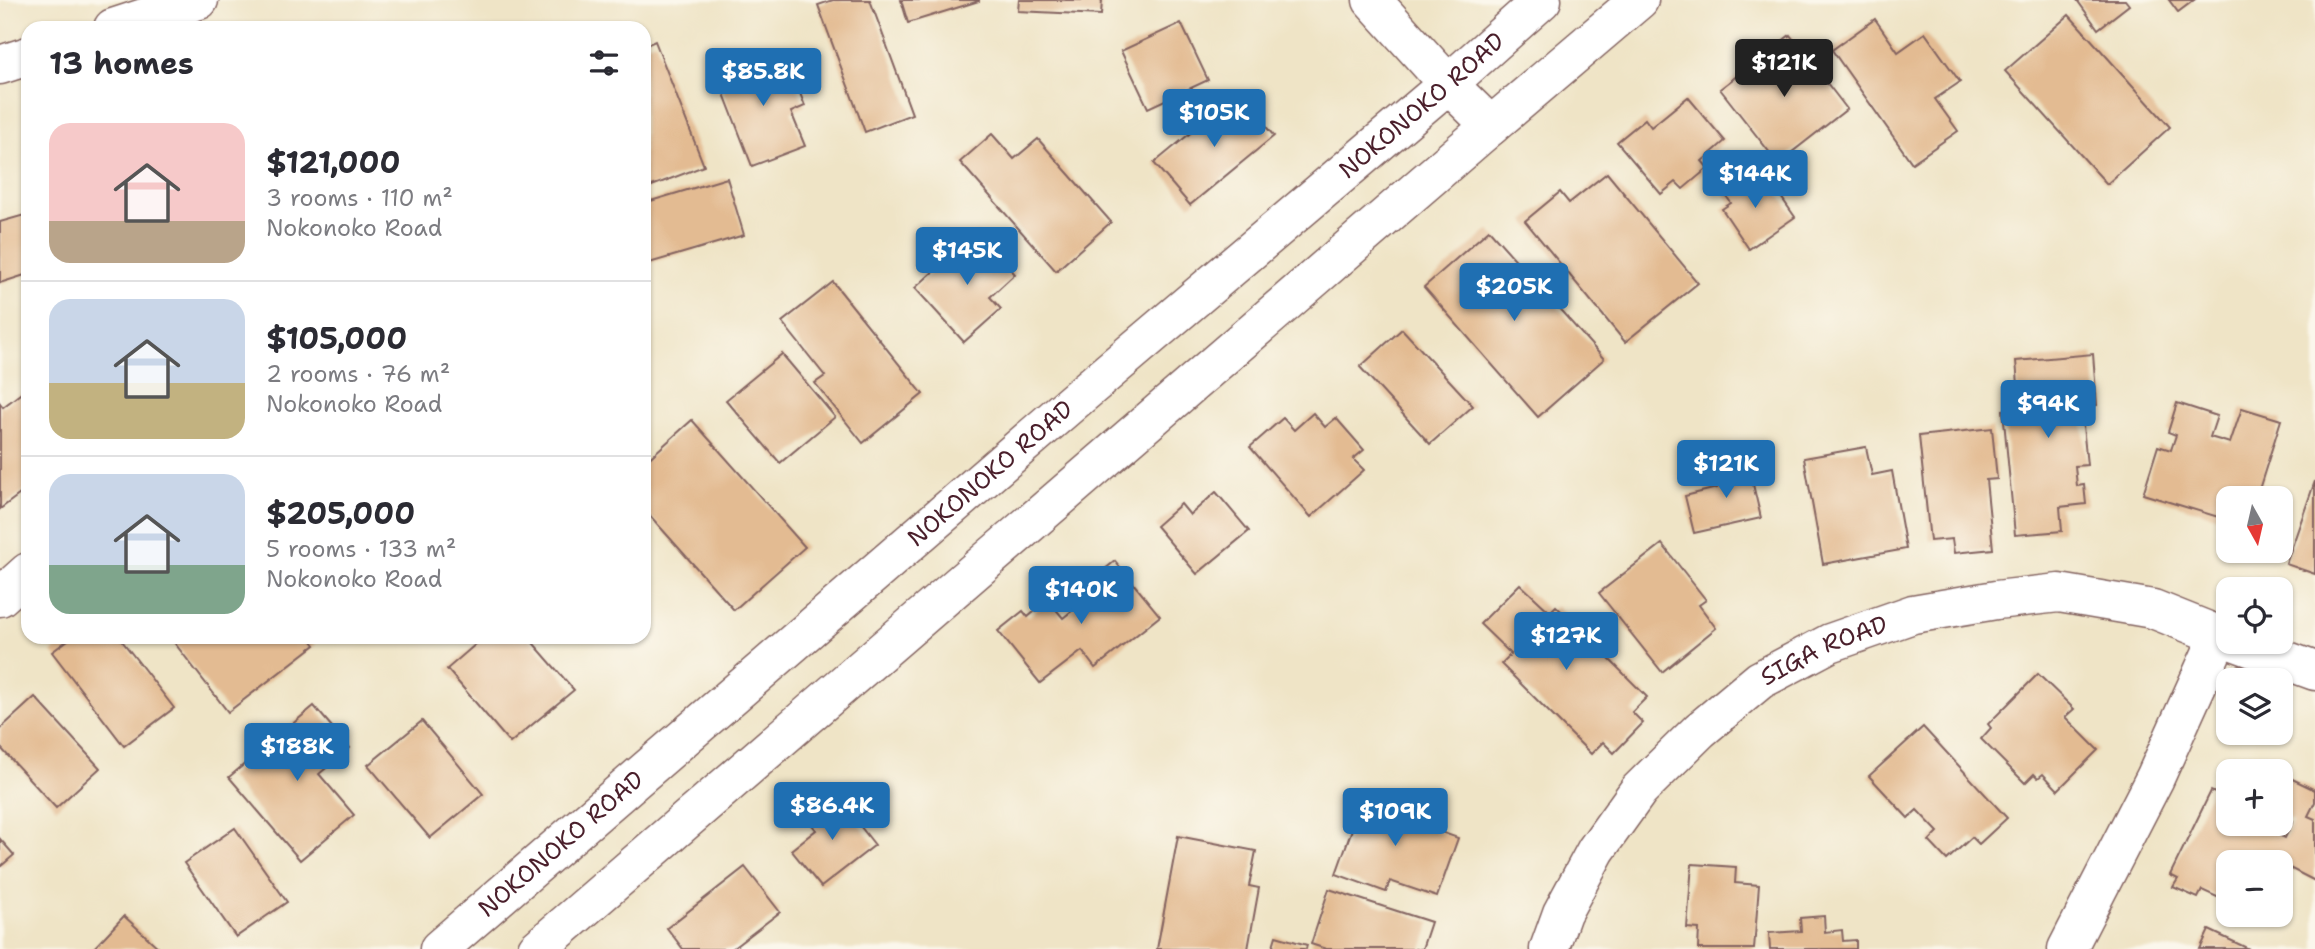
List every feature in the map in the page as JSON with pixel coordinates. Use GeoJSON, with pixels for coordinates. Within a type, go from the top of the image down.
{"type":"FeatureCollection","features":[{"type":"Feature","properties":{"kind":"main road"},"geometry":{"type":"LineString","coordinates":[[135,21],[200,0],[204,21]]}},
{"type":"Feature","properties":{"kind":"main road"},"geometry":{"type":"LineString","coordinates":[[1372,0],[1448,84],[1492,126]]}},
{"type":"Feature","properties":{"kind":"main road","name":"NOKONOKO ROAD"},"geometry":{"type":"LineString","coordinates":[[439,949],[1064,410],[1448,84],[1542,0]]}},
{"type":"Feature","properties":{"kind":"main road"},"geometry":{"type":"LineString","coordinates":[[537,949],[1639,0]]}},
{"type":"Feature","properties":{"kind":"main road"},"geometry":{"type":"LineString","coordinates":[[0,65],[21,58]]}},
{"type":"Feature","properties":{"kind":"main road"},"geometry":{"type":"LineString","coordinates":[[0,597],[21,578]]}},
{"type":"Feature","properties":{"kind":"main road","name":"SIGA ROAD"},"geometry":{"type":"LineString","coordinates":[[1549,949],[1562,912],[1596,850],[1639,790],[1700,730],[1760,681],[1830,643],[1913,614],[2059,593],[2153,609],[2216,635]]}},
{"type":"Feature","properties":{"kind":"main road"},"geometry":{"type":"LineString","coordinates":[[2067,949],[2219,654]]}},
{"type":"Feature","properties":{"kind":"main road","name":"SIGA ROAD"},"geometry":{"type":"LineString","coordinates":[[2268,654],[2315,671]]}},
{"type":"Feature","properties":{"kind":"building"},"geometry":{"type":"Polygon","coordinates":[[[833,0],[870,0],[912,114],[865,132],[818,5],[833,0]]]}},
{"type":"Feature","properties":{"kind":"building"},"geometry":{"type":"Polygon","coordinates":[[[901,0],[979,0],[979,1],[908,23],[901,0]]]}},
{"type":"Feature","properties":{"kind":"building"},"geometry":{"type":"Polygon","coordinates":[[[1019,0],[1102,0],[1101,15],[1018,11],[1019,0]]]}},
{"type":"Feature","properties":{"kind":"building"},"geometry":{"type":"Polygon","coordinates":[[[2077,0],[2125,0],[2129,5],[2098,29],[2077,0]]]}},
{"type":"Feature","properties":{"kind":"building"},"geometry":{"type":"Polygon","coordinates":[[[2169,0],[2194,0],[2178,12],[2169,0]]]}},
{"type":"Feature","properties":{"kind":"building"},"geometry":{"type":"Polygon","coordinates":[[[2069,15],[2170,127],[2107,184],[2005,71],[2069,15]]]}},
{"type":"Feature","properties":{"kind":"building"},"geometry":{"type":"Polygon","coordinates":[[[1875,19],[1898,52],[1925,33],[1960,82],[1935,99],[1958,131],[1912,163],[1832,50],[1875,19]]]}},
{"type":"Feature","properties":{"kind":"building"},"geometry":{"type":"Polygon","coordinates":[[[1181,23],[1208,80],[1148,108],[1121,51],[1181,23]]]}},
{"type":"Feature","properties":{"kind":"building"},"geometry":{"type":"Polygon","coordinates":[[[1790,35],[1847,109],[1778,163],[1720,89],[1790,35]]]}},
{"type":"Feature","properties":{"kind":"building"},"geometry":{"type":"Polygon","coordinates":[[[655,41],[704,166],[651,186],[651,43],[655,41]]]}},
{"type":"Feature","properties":{"kind":"building"},"geometry":{"type":"Polygon","coordinates":[[[766,53],[774,75],[790,68],[805,106],[791,112],[805,146],[752,166],[716,73],[766,53]]]}},
{"type":"Feature","properties":{"kind":"building"},"geometry":{"type":"Polygon","coordinates":[[[1238,94],[1274,136],[1190,205],[1154,163],[1238,94]]]}},
{"type":"Feature","properties":{"kind":"building"},"geometry":{"type":"Polygon","coordinates":[[[1688,97],[1725,141],[1702,161],[1708,168],[1683,189],[1676,182],[1661,194],[1617,142],[1645,119],[1651,127],[1688,97]]]}},
{"type":"Feature","properties":{"kind":"building"},"geometry":{"type":"Polygon","coordinates":[[[992,134],[1014,159],[1038,139],[1111,222],[1056,271],[960,162],[992,134]]]}},
{"type":"Feature","properties":{"kind":"building"},"geometry":{"type":"Polygon","coordinates":[[[1607,173],[1698,283],[1625,342],[1525,221],[1560,192],[1569,203],[1607,173]]]}},
{"type":"Feature","properties":{"kind":"building"},"geometry":{"type":"Polygon","coordinates":[[[1740,174],[1751,190],[1768,178],[1795,217],[1749,249],[1722,209],[1731,203],[1720,187],[1740,174]]]}},
{"type":"Feature","properties":{"kind":"building"},"geometry":{"type":"Polygon","coordinates":[[[727,178],[744,235],[651,263],[651,201],[727,178]]]}},
{"type":"Feature","properties":{"kind":"building"},"geometry":{"type":"Polygon","coordinates":[[[21,216],[21,276],[0,283],[0,222],[21,216]]]}},
{"type":"Feature","properties":{"kind":"building"},"geometry":{"type":"Polygon","coordinates":[[[1489,230],[1604,359],[1538,417],[1424,287],[1489,230]]]}},
{"type":"Feature","properties":{"kind":"building"},"geometry":{"type":"Polygon","coordinates":[[[977,232],[1015,274],[990,297],[1001,309],[964,342],[915,288],[977,232]]]}},
{"type":"Feature","properties":{"kind":"building"},"geometry":{"type":"Polygon","coordinates":[[[833,282],[923,394],[863,443],[815,383],[825,376],[782,322],[833,282]]]}},
{"type":"Feature","properties":{"kind":"building"},"geometry":{"type":"Polygon","coordinates":[[[1402,329],[1473,406],[1430,444],[1360,367],[1402,329]]]}},
{"type":"Feature","properties":{"kind":"building"},"geometry":{"type":"Polygon","coordinates":[[[782,354],[835,417],[780,463],[726,400],[782,354]]]}},
{"type":"Feature","properties":{"kind":"building"},"geometry":{"type":"Polygon","coordinates":[[[2093,354],[2097,405],[2081,406],[2087,465],[2075,466],[2077,486],[2084,485],[2086,504],[2060,507],[2062,531],[2015,535],[2003,410],[2020,408],[2016,361],[2093,354]]]}},
{"type":"Feature","properties":{"kind":"building"},"geometry":{"type":"Polygon","coordinates":[[[21,393],[21,493],[0,509],[0,403],[3,407],[21,393]]]}},
{"type":"Feature","properties":{"kind":"building"},"geometry":{"type":"Polygon","coordinates":[[[2177,403],[2217,416],[2210,437],[2230,443],[2242,408],[2281,420],[2260,486],[2216,486],[2216,516],[2143,494],[2158,446],[2171,450],[2176,435],[2168,432],[2177,403]]]}},
{"type":"Feature","properties":{"kind":"building"},"geometry":{"type":"Polygon","coordinates":[[[1313,413],[1325,427],[1336,418],[1364,450],[1353,459],[1364,470],[1311,517],[1250,447],[1283,418],[1294,430],[1313,413]]]}},
{"type":"Feature","properties":{"kind":"building"},"geometry":{"type":"Polygon","coordinates":[[[692,420],[805,547],[734,610],[651,517],[651,457],[692,420]]]}},
{"type":"Feature","properties":{"kind":"building"},"geometry":{"type":"Polygon","coordinates":[[[1992,428],[1997,479],[1986,480],[1993,549],[1954,553],[1952,539],[1930,541],[1919,436],[1992,428]]]}},
{"type":"Feature","properties":{"kind":"building"},"geometry":{"type":"Polygon","coordinates":[[[1866,447],[1872,475],[1892,471],[1906,549],[1823,564],[1804,458],[1866,447]]]}},
{"type":"Feature","properties":{"kind":"building"},"geometry":{"type":"Polygon","coordinates":[[[1749,464],[1750,467],[1766,464],[1768,472],[1751,476],[1761,518],[1694,533],[1685,496],[1717,488],[1713,472],[1749,464]]]}},
{"type":"Feature","properties":{"kind":"building"},"geometry":{"type":"Polygon","coordinates":[[[2315,481],[2315,574],[2286,564],[2293,563],[2293,544],[2315,481]]]}},
{"type":"Feature","properties":{"kind":"building"},"geometry":{"type":"Polygon","coordinates":[[[1216,492],[1249,531],[1197,574],[1156,526],[1181,504],[1190,515],[1216,492]]]}},
{"type":"Feature","properties":{"kind":"building"},"geometry":{"type":"Polygon","coordinates":[[[1662,544],[1706,600],[1699,605],[1716,628],[1662,672],[1599,593],[1662,544]]]}},
{"type":"Feature","properties":{"kind":"building"},"geometry":{"type":"Polygon","coordinates":[[[1115,561],[1160,616],[1095,668],[1082,651],[1040,683],[998,631],[1023,611],[1028,617],[1048,600],[1063,618],[1095,592],[1088,583],[1115,561]]]}},
{"type":"Feature","properties":{"kind":"building"},"geometry":{"type":"Polygon","coordinates":[[[1520,584],[1550,612],[1556,606],[1647,697],[1632,712],[1643,723],[1614,753],[1603,742],[1591,754],[1501,664],[1511,654],[1480,624],[1520,584]]]}},
{"type":"Feature","properties":{"kind":"building"},"geometry":{"type":"Polygon","coordinates":[[[63,644],[124,644],[174,708],[124,746],[52,652],[63,644]]]}},
{"type":"Feature","properties":{"kind":"building"},"geometry":{"type":"Polygon","coordinates":[[[175,644],[314,644],[315,645],[228,712],[175,644]]]}},
{"type":"Feature","properties":{"kind":"building"},"geometry":{"type":"Polygon","coordinates":[[[476,644],[534,644],[574,690],[510,743],[447,669],[476,644]]]}},
{"type":"Feature","properties":{"kind":"building"},"geometry":{"type":"Polygon","coordinates":[[[2038,674],[2074,709],[2065,717],[2098,750],[2058,790],[2043,774],[2038,778],[2034,774],[2025,783],[1981,739],[1991,728],[1988,724],[2038,674]]]}},
{"type":"Feature","properties":{"kind":"building"},"geometry":{"type":"Polygon","coordinates":[[[35,697],[100,768],[56,808],[0,747],[0,729],[35,697]]]}},
{"type":"Feature","properties":{"kind":"building"},"geometry":{"type":"Polygon","coordinates":[[[314,706],[350,748],[319,774],[354,815],[300,860],[229,777],[314,706]]]}},
{"type":"Feature","properties":{"kind":"building"},"geometry":{"type":"Polygon","coordinates":[[[422,721],[483,794],[430,838],[368,765],[422,721]]]}},
{"type":"Feature","properties":{"kind":"building"},"geometry":{"type":"Polygon","coordinates":[[[1923,727],[2007,818],[1979,844],[1972,837],[1947,860],[1929,841],[1938,832],[1917,810],[1908,818],[1869,776],[1923,727]]]}},
{"type":"Feature","properties":{"kind":"building"},"geometry":{"type":"Polygon","coordinates":[[[2293,779],[2315,790],[2315,802],[2308,816],[2315,819],[2315,881],[2293,870],[2293,850],[2216,850],[2216,896],[2202,890],[2198,898],[2173,887],[2178,879],[2170,875],[2211,791],[2216,793],[2216,836],[2293,836],[2293,779]]]}},
{"type":"Feature","properties":{"kind":"building"},"geometry":{"type":"Polygon","coordinates":[[[1366,790],[1423,810],[1418,824],[1458,838],[1437,897],[1390,881],[1386,892],[1336,874],[1366,790]]]}},
{"type":"Feature","properties":{"kind":"building"},"geometry":{"type":"Polygon","coordinates":[[[835,794],[875,845],[821,887],[791,850],[816,830],[806,817],[835,794]]]}},
{"type":"Feature","properties":{"kind":"building"},"geometry":{"type":"Polygon","coordinates":[[[235,828],[287,902],[236,937],[184,863],[235,828]]]}},
{"type":"Feature","properties":{"kind":"building"},"geometry":{"type":"Polygon","coordinates":[[[1178,836],[1256,851],[1249,886],[1259,888],[1248,949],[1157,949],[1178,836]]]}},
{"type":"Feature","properties":{"kind":"building"},"geometry":{"type":"Polygon","coordinates":[[[0,839],[14,855],[0,867],[0,839]]]}},
{"type":"Feature","properties":{"kind":"building"},"geometry":{"type":"Polygon","coordinates":[[[1692,864],[1736,867],[1735,883],[1759,885],[1754,949],[1698,949],[1699,929],[1687,928],[1692,864]]]}},
{"type":"Feature","properties":{"kind":"building"},"geometry":{"type":"Polygon","coordinates":[[[745,867],[780,912],[732,949],[683,949],[667,928],[745,867]]]}},
{"type":"Feature","properties":{"kind":"building"},"geometry":{"type":"Polygon","coordinates":[[[1329,889],[1431,922],[1422,949],[1326,949],[1311,944],[1329,889]]]}},
{"type":"Feature","properties":{"kind":"building"},"geometry":{"type":"Polygon","coordinates":[[[124,916],[160,949],[93,949],[124,916]]]}},
{"type":"Feature","properties":{"kind":"building"},"geometry":{"type":"Polygon","coordinates":[[[1824,916],[1825,932],[1842,930],[1843,941],[1856,940],[1856,949],[1770,949],[1769,933],[1801,931],[1800,918],[1824,916]]]}},
{"type":"Feature","properties":{"kind":"building"},"geometry":{"type":"Polygon","coordinates":[[[2209,930],[2249,949],[2200,949],[2209,930]]]}},
{"type":"Feature","properties":{"kind":"building"},"geometry":{"type":"Polygon","coordinates":[[[1276,936],[1307,945],[1306,949],[1272,949],[1276,936]]]}}]}
